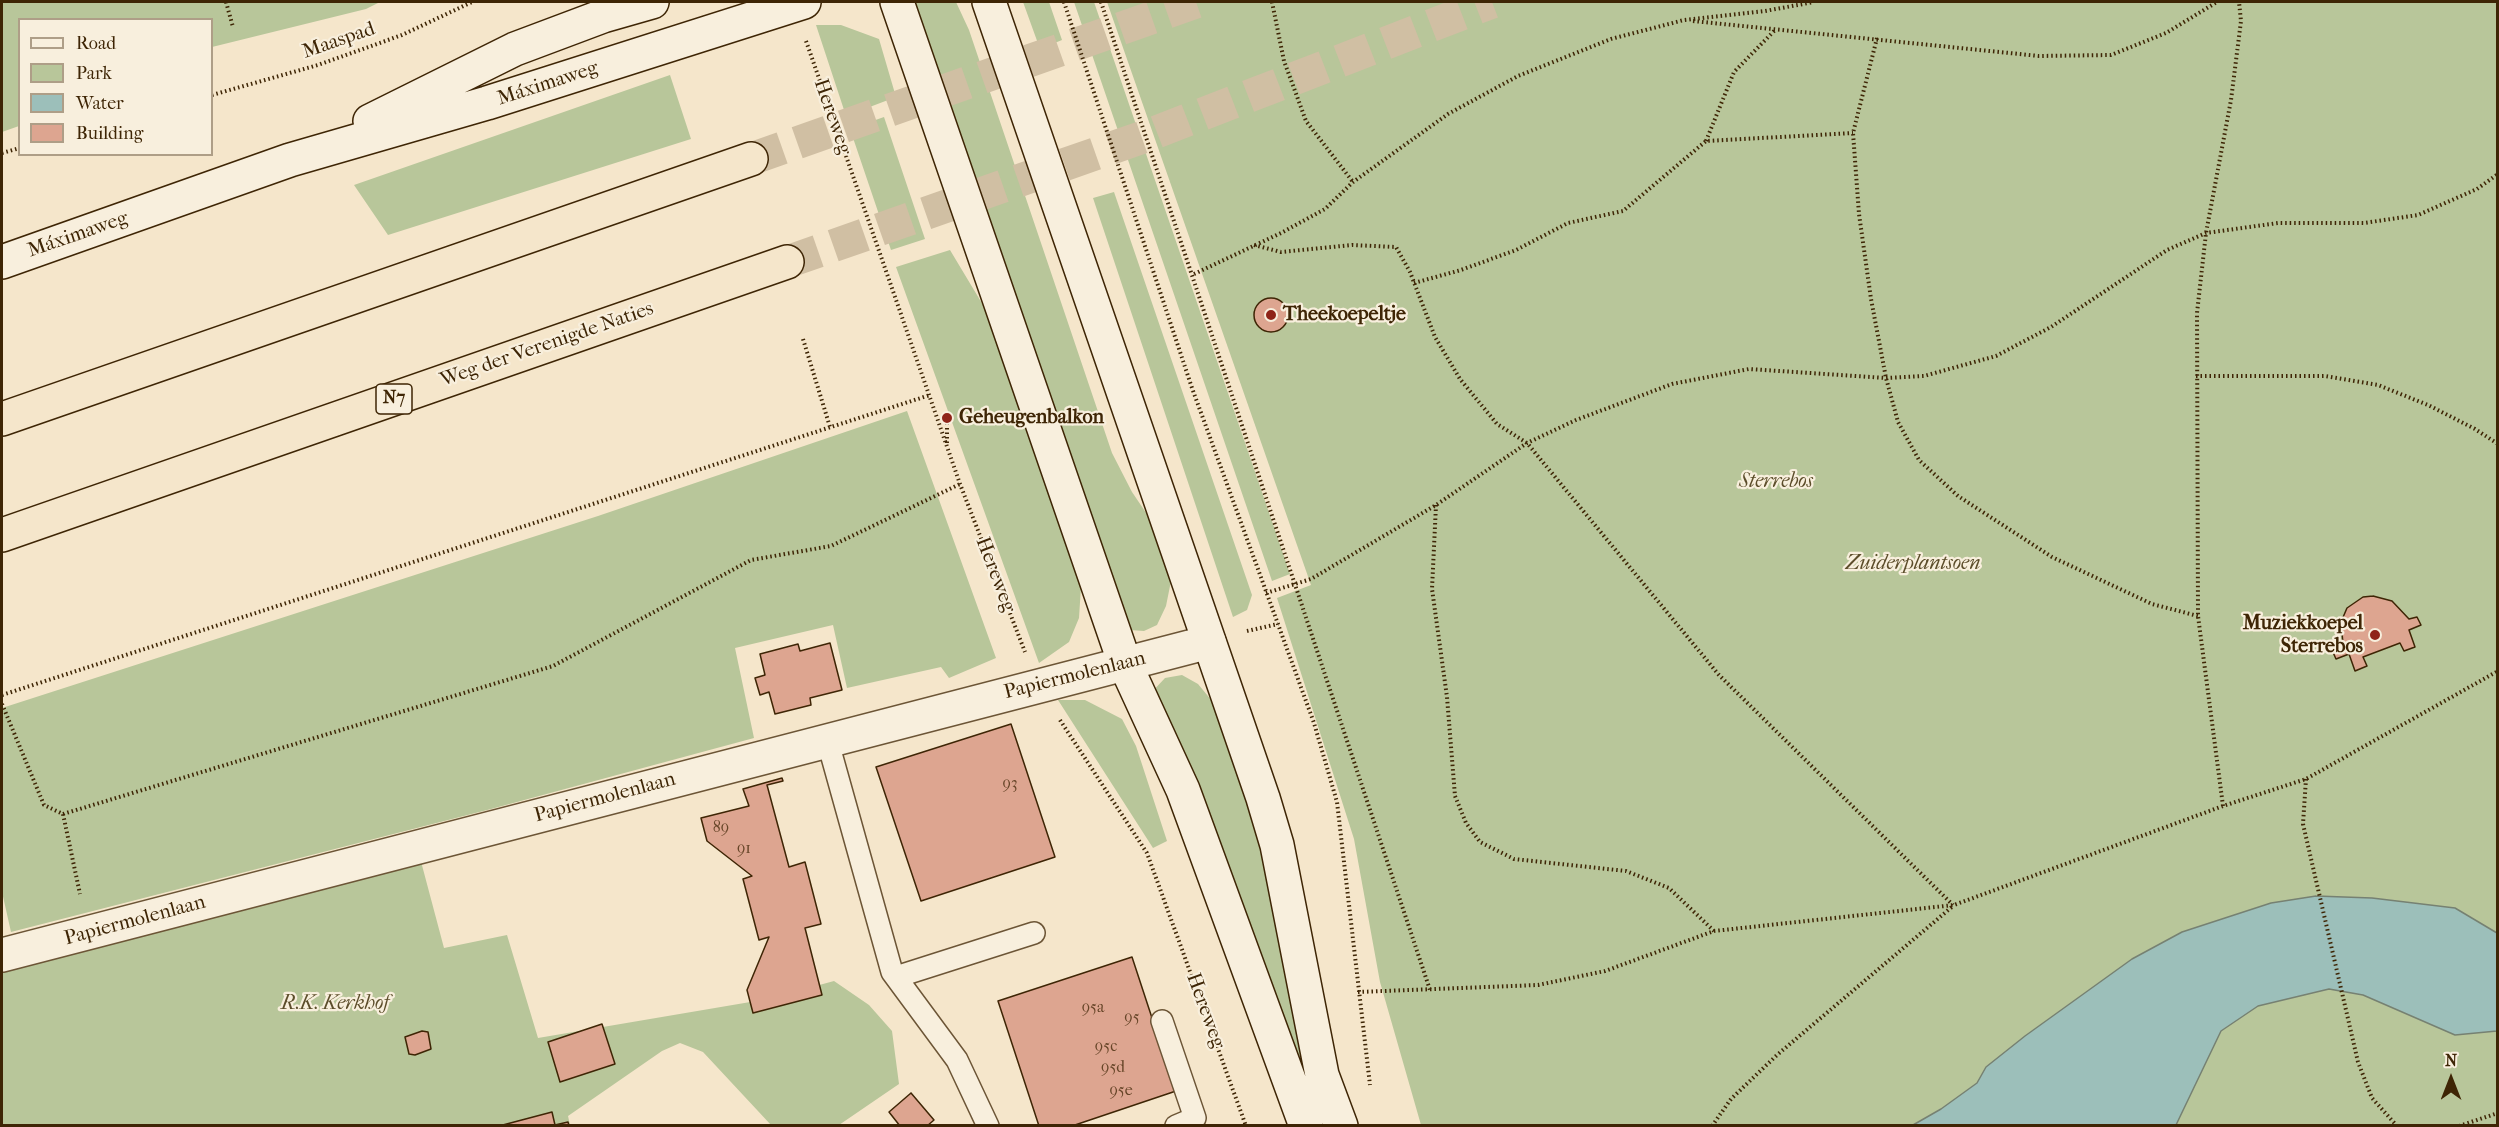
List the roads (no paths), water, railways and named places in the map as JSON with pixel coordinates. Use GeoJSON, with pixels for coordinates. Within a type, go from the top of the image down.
{"type":"FeatureCollection","features":[{"type":"Feature","properties":{"kind":"highway"},"geometry":{"type":"LineString","coordinates":[[2,419],[751,159]]}},
{"type":"Feature","properties":{"kind":"highway","name":"Weg der Verenigde Naties"},"geometry":{"type":"LineString","coordinates":[[2,535],[787,262]]}},
{"type":"Feature","properties":{"kind":"main road","name":"Máximaweg"},"geometry":{"type":"LineString","coordinates":[[290,160],[515,49],[603,16],[652,2]]}},
{"type":"Feature","properties":{"kind":"main road"},"geometry":{"type":"LineString","coordinates":[[897,2],[1125,664],[1183,790],[1306,1125]]}},
{"type":"Feature","properties":{"kind":"main road"},"geometry":{"type":"LineString","coordinates":[[989,2],[1172,527],[1277,844],[1323,1075],[1341,1125]]}},
{"type":"Feature","properties":{"kind":"main road","name":"Máximaweg"},"geometry":{"type":"LineString","coordinates":[[2,262],[290,160],[487,103],[799,3]]}},
{"type":"Feature","properties":{"kind":"main road","name":"Papiermolenlaan"},"geometry":{"type":"LineString","coordinates":[[2,955],[827,739],[1209,642]]}},
{"type":"Feature","properties":{"kind":"lane"},"geometry":{"type":"LineString","coordinates":[[827,739],[892,972],[957,1060],[988,1125]]}},
{"type":"Feature","properties":{"kind":"lane"},"geometry":{"type":"LineString","coordinates":[[896,977],[1034,933]]}},
{"type":"Feature","properties":{"kind":"lane"},"geometry":{"type":"LineString","coordinates":[[1162,1021],[1196,1118],[1176,1125]]}},
{"type":"Feature","properties":{"kind":"water"},"geometry":{"type":"Polygon","coordinates":[[[2316,896],[2372,898],[2455,908],[2497,933],[2497,1031],[2455,1035],[2363,995],[2329,989],[2258,1006],[2221,1031],[2176,1125],[1913,1125],[1941,1109],[1977,1083],[1986,1067],[2132,959],[2182,932],[2271,903],[2316,896]]]}},
{"type":"Feature","properties":{"kind":"tunnel"},"geometry":{"type":"LineString","coordinates":[[751,159],[1196,2]]}},
{"type":"Feature","properties":{"kind":"tunnel"},"geometry":{"type":"LineString","coordinates":[[787,262],[1146,136],[1492,2]]}},
{"type":"Feature","properties":{"kind":"place","name":"Theekoepeltje"},"geometry":{"type":"Point","coordinates":[1271,315]}},
{"type":"Feature","properties":{"kind":"place","name":"Geheugenbalkon"},"geometry":{"type":"Point","coordinates":[947,418]}},
{"type":"Feature","properties":{"kind":"place","name":"Muziekkoepel Sterrebos"},"geometry":{"type":"Point","coordinates":[2375,635]}},
{"type":"Feature","properties":{"kind":"park label","name":"Sterrebos"},"geometry":{"type":"Point","coordinates":[1776,482]}},
{"type":"Feature","properties":{"kind":"park label","name":"Zuiderplantsoen"},"geometry":{"type":"Point","coordinates":[1913,564]}},
{"type":"Feature","properties":{"kind":"park label","name":"R.K. Kerkhof"},"geometry":{"type":"Point","coordinates":[335,1004]}}]}
